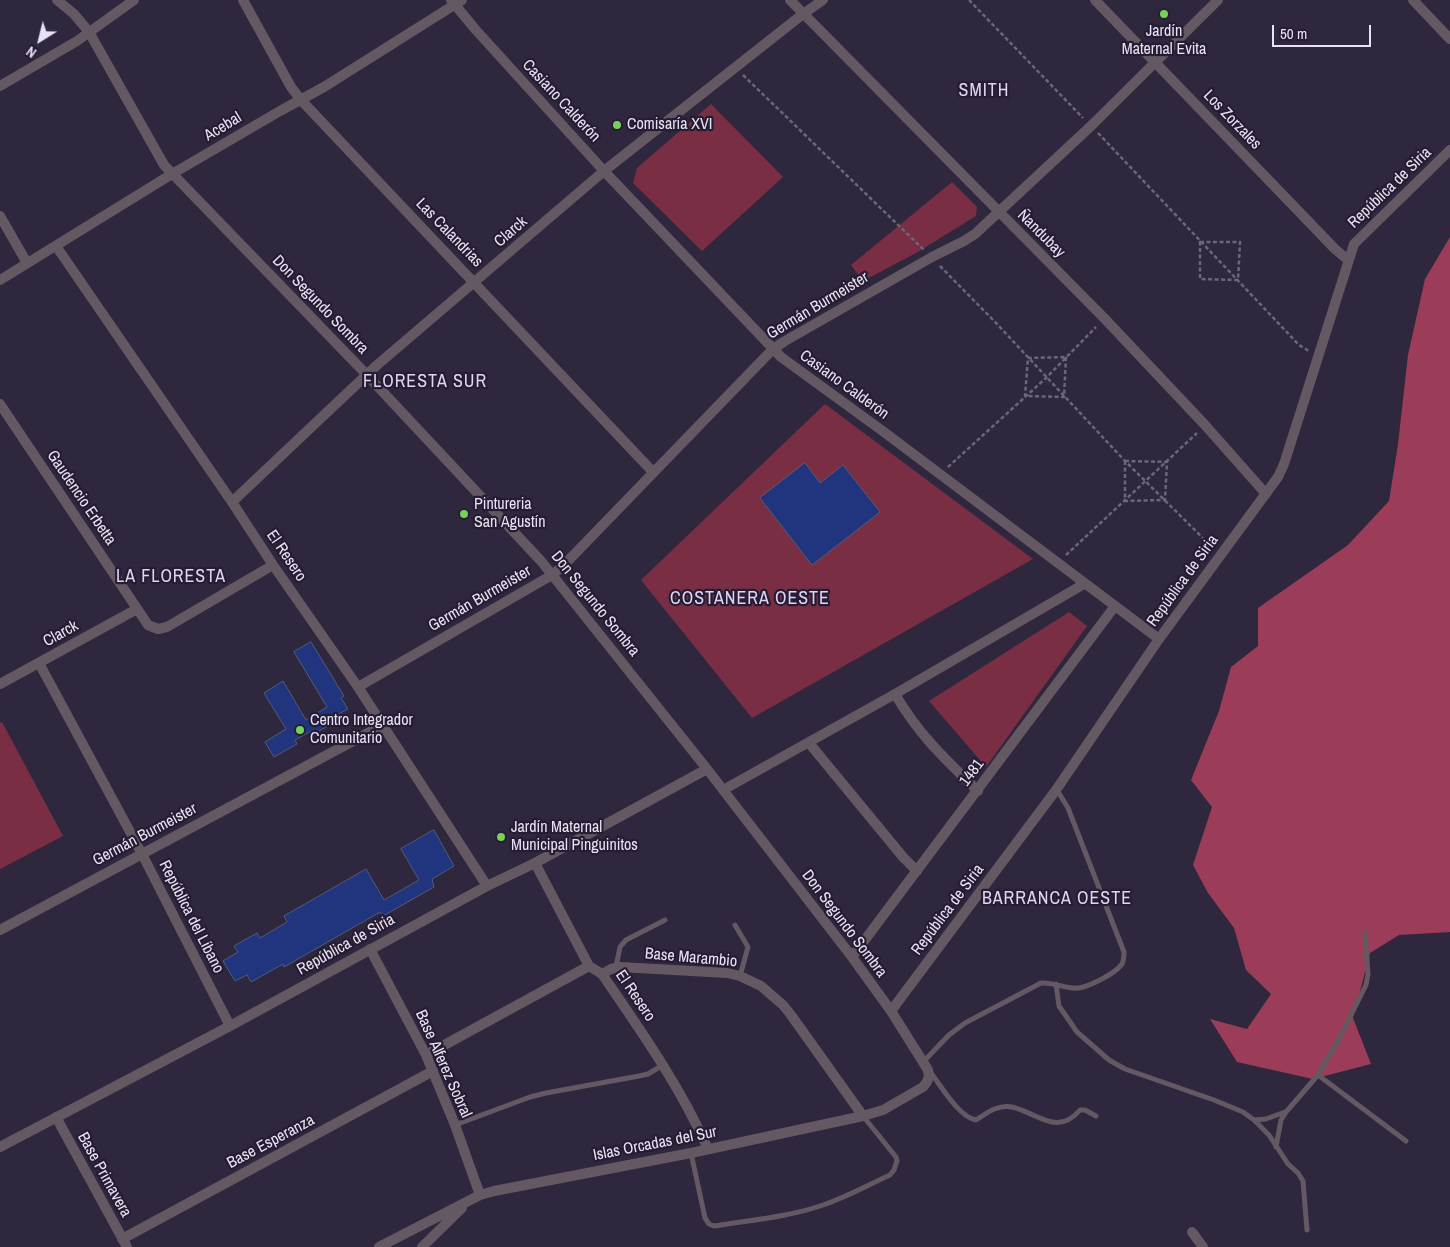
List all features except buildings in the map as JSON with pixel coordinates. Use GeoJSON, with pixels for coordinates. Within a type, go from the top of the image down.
{"type":"FeatureCollection","features":[{"type":"Feature","properties":{"kind":"street","name":"Don Segundo Sombra"},"geometry":{"type":"LineString","coordinates":[[58,0],[74,14],[89,32],[164,165],[367,375],[552,574],[852,956],[926,1065]]}},
{"type":"Feature","properties":{"kind":"street"},"geometry":{"type":"LineString","coordinates":[[0,86],[89,32],[134,0]]}},
{"type":"Feature","properties":{"kind":"street","name":"Las Calandrias"},"geometry":{"type":"LineString","coordinates":[[244,0],[291,87],[301,100],[653,472]]}},
{"type":"Feature","properties":{"kind":"street","name":"Ñandubay"},"geometry":{"type":"LineString","coordinates":[[790,0],[998,213],[1105,319],[1205,425],[1266,494]]}},
{"type":"Feature","properties":{"kind":"street","name":"Clarck"},"geometry":{"type":"LineString","coordinates":[[232,502],[367,375],[604,171],[802,14],[823,0]]}},
{"type":"Feature","properties":{"kind":"street","name":"Los Zorzales"},"geometry":{"type":"LineString","coordinates":[[1095,0],[1348,260]]}},
{"type":"Feature","properties":{"kind":"street","name":"Germán Burmeister"},"geometry":{"type":"LineString","coordinates":[[358,687],[552,574],[564,565],[772,349],[932,257],[964,241],[998,213],[1091,126],[1218,0]]}},
{"type":"Feature","properties":{"kind":"street"},"geometry":{"type":"LineString","coordinates":[[1413,0],[1450,39]]}},
{"type":"Feature","properties":{"kind":"street","name":"Acebal"},"geometry":{"type":"LineString","coordinates":[[0,280],[172,174],[324,87],[456,2]]}},
{"type":"Feature","properties":{"kind":"street","name":"Casiano Calderón"},"geometry":{"type":"LineString","coordinates":[[456,2],[475,29],[604,171],[772,349],[1159,639]]}},
{"type":"Feature","properties":{"kind":"street","name":"República de Siria"},"geometry":{"type":"LineString","coordinates":[[891,1011],[1056,790],[1159,639],[1278,477],[1284,464],[1354,244],[1359,237],[1450,150]]}},
{"type":"Feature","properties":{"kind":"street"},"geometry":{"type":"LineString","coordinates":[[0,216],[27,263]]}},
{"type":"Feature","properties":{"kind":"street","name":"El Resero"},"geometry":{"type":"LineString","coordinates":[[56,246],[358,687],[487,886]]}},
{"type":"Feature","properties":{"kind":"street","name":"Gaudencio Erbetta"},"geometry":{"type":"LineString","coordinates":[[0,404],[148,625],[158,628],[168,627],[273,565]]}},
{"type":"Feature","properties":{"kind":"street"},"geometry":{"type":"LineString","coordinates":[[723,790],[895,694],[1084,584]]}},
{"type":"Feature","properties":{"kind":"street","name":"1481"},"geometry":{"type":"LineString","coordinates":[[852,956],[978,791],[1115,606]]}},
{"type":"Feature","properties":{"kind":"street","name":"Clarck"},"geometry":{"type":"LineString","coordinates":[[0,684],[137,609]]}},
{"type":"Feature","properties":{"kind":"street","name":"República del Líbano"},"geometry":{"type":"LineString","coordinates":[[39,663],[142,854],[230,1026]]}},
{"type":"Feature","properties":{"kind":"street"},"geometry":{"type":"LineString","coordinates":[[895,694],[909,718],[933,747],[978,791]]}},
{"type":"Feature","properties":{"kind":"street","name":"Germán Burmeister"},"geometry":{"type":"LineString","coordinates":[[0,930],[383,725]]}},
{"type":"Feature","properties":{"kind":"street"},"geometry":{"type":"LineString","coordinates":[[809,742],[903,857],[917,871]]}},
{"type":"Feature","properties":{"kind":"street","name":"República de Siria"},"geometry":{"type":"LineString","coordinates":[[0,1147],[230,1026],[487,886],[535,863],[707,769]]}},
{"type":"Feature","properties":{"kind":"street","name":"El Resero"},"geometry":{"type":"LineString","coordinates":[[535,863],[589,966],[602,974],[663,1065],[698,1127],[708,1149]]}},
{"type":"Feature","properties":{"kind":"street","name":"Base Alferez Sobral"},"geometry":{"type":"LineString","coordinates":[[370,949],[434,1071],[480,1195]]}},
{"type":"Feature","properties":{"kind":"street"},"geometry":{"type":"LineString","coordinates":[[426,1055],[589,966]]}},
{"type":"Feature","properties":{"kind":"street","name":"Base Marambio"},"geometry":{"type":"LineString","coordinates":[[602,974],[616,967],[728,973],[740,976],[761,986],[783,1005],[863,1116]]}},
{"type":"Feature","properties":{"kind":"street","name":"Islas Orcadas del Sur"},"geometry":{"type":"LineString","coordinates":[[379,1247],[480,1195],[691,1153],[883,1110],[923,1087],[929,1077],[926,1065]]}},
{"type":"Feature","properties":{"kind":"street","name":"Base Esperanza"},"geometry":{"type":"LineString","coordinates":[[124,1243],[434,1071]]}},
{"type":"Feature","properties":{"kind":"street","name":"Base Primavera"},"geometry":{"type":"LineString","coordinates":[[56,1117],[124,1243]]}},
{"type":"Feature","properties":{"kind":"street"},"geometry":{"type":"LineString","coordinates":[[422,1247],[469,1200]]}},
{"type":"Feature","properties":{"kind":"street"},"geometry":{"type":"LineString","coordinates":[[1192,1232],[1203,1247]]}},
{"type":"Feature","properties":{"kind":"lane"},"geometry":{"type":"LineString","coordinates":[[1056,790],[1068,808],[1124,952],[1124,959],[1115,970],[1084,987],[1073,989],[1049,982],[1041,984],[965,1023],[949,1035],[926,1065],[960,1111],[969,1118],[976,1120],[993,1109],[1012,1107],[1054,1123],[1065,1122],[1074,1117],[1080,1110],[1086,1110],[1096,1116]]}},
{"type":"Feature","properties":{"kind":"lane"},"geometry":{"type":"LineString","coordinates":[[616,967],[620,947],[626,940],[665,920]]}},
{"type":"Feature","properties":{"kind":"lane"},"geometry":{"type":"LineString","coordinates":[[735,925],[748,947],[740,976]]}},
{"type":"Feature","properties":{"kind":"lane"},"geometry":{"type":"LineString","coordinates":[[1276,1147],[1286,1112],[1318,1075],[1339,1039],[1366,985],[1368,974],[1365,934]]}},
{"type":"Feature","properties":{"kind":"lane"},"geometry":{"type":"LineString","coordinates":[[1056,984],[1059,1006],[1076,1032],[1109,1060],[1125,1068],[1214,1100],[1243,1112],[1254,1120],[1269,1136],[1303,1182],[1307,1230]]}},
{"type":"Feature","properties":{"kind":"lane"},"geometry":{"type":"LineString","coordinates":[[455,1125],[530,1097],[648,1074],[663,1065]]}},
{"type":"Feature","properties":{"kind":"lane"},"geometry":{"type":"LineString","coordinates":[[1318,1075],[1406,1142]]}},
{"type":"Feature","properties":{"kind":"lane"},"geometry":{"type":"LineString","coordinates":[[1254,1120],[1266,1119],[1286,1112]]}},
{"type":"Feature","properties":{"kind":"lane"},"geometry":{"type":"LineString","coordinates":[[691,1153],[705,1218],[709,1224],[714,1226],[799,1212],[822,1206],[844,1197],[890,1175],[894,1170],[897,1161],[896,1157],[863,1116]]}},
{"type":"Feature","properties":{"kind":"path"},"geometry":{"type":"LineString","coordinates":[[969,0],[1299,345],[1317,356]]}},
{"type":"Feature","properties":{"kind":"path"},"geometry":{"type":"LineString","coordinates":[[735,68],[848,174],[932,257],[1125,461],[1221,556]]}},
{"type":"Feature","properties":{"kind":"path"},"geometry":{"type":"LineString","coordinates":[[1200,242],[1200,279],[1238,280]]}},
{"type":"Feature","properties":{"kind":"path"},"geometry":{"type":"LineString","coordinates":[[1200,242],[1240,242],[1238,280]]}},
{"type":"Feature","properties":{"kind":"path"},"geometry":{"type":"LineString","coordinates":[[946,469],[1046,378],[1105,319]]}},
{"type":"Feature","properties":{"kind":"path"},"geometry":{"type":"LineString","coordinates":[[1028,358],[1066,357]]}},
{"type":"Feature","properties":{"kind":"path"},"geometry":{"type":"LineString","coordinates":[[1064,397],[1066,357]]}},
{"type":"Feature","properties":{"kind":"path"},"geometry":{"type":"LineString","coordinates":[[1025,396],[1028,358]]}},
{"type":"Feature","properties":{"kind":"path"},"geometry":{"type":"LineString","coordinates":[[1025,396],[1064,397]]}},
{"type":"Feature","properties":{"kind":"path"},"geometry":{"type":"LineString","coordinates":[[1065,556],[1205,425]]}},
{"type":"Feature","properties":{"kind":"path"},"geometry":{"type":"LineString","coordinates":[[1125,461],[1167,462]]}},
{"type":"Feature","properties":{"kind":"path"},"geometry":{"type":"LineString","coordinates":[[1124,501],[1125,461]]}},
{"type":"Feature","properties":{"kind":"path"},"geometry":{"type":"LineString","coordinates":[[1165,500],[1167,462]]}},
{"type":"Feature","properties":{"kind":"path"},"geometry":{"type":"LineString","coordinates":[[1124,501],[1165,500]]}},
{"type":"Feature","properties":{"kind":"shaded area"},"geometry":{"type":"Polygon","coordinates":[[[711,104],[783,177],[702,251],[633,183],[637,168],[711,104]]]}},
{"type":"Feature","properties":{"kind":"shaded area"},"geometry":{"type":"Polygon","coordinates":[[[952,182],[977,207],[976,216],[916,253],[863,281],[851,265],[952,182]]]}},
{"type":"Feature","properties":{"kind":"shaded area"},"geometry":{"type":"Polygon","coordinates":[[[1450,237],[1450,932],[1399,935],[1370,953],[1353,1018],[1371,1064],[1313,1079],[1237,1062],[1210,1019],[1247,1029],[1271,994],[1246,970],[1234,928],[1208,893],[1193,865],[1212,807],[1191,780],[1219,711],[1231,667],[1258,646],[1258,608],[1348,545],[1389,501],[1398,444],[1408,355],[1425,279],[1450,237]]]}},
{"type":"Feature","properties":{"kind":"shaded area"},"geometry":{"type":"Polygon","coordinates":[[[825,404],[1033,559],[752,718],[641,580],[825,404]]]}},
{"type":"Feature","properties":{"kind":"shaded area"},"geometry":{"type":"Polygon","coordinates":[[[1069,612],[1087,626],[986,767],[929,701],[1069,612]]]}},
{"type":"Feature","properties":{"kind":"shaded area"},"geometry":{"type":"Polygon","coordinates":[[[2,722],[63,836],[0,869],[0,723],[2,722]]]}},
{"type":"Feature","properties":{"kind":"place","name":"Jardín Maternal Evita"},"geometry":{"type":"Point","coordinates":[1164,14]}},
{"type":"Feature","properties":{"kind":"place","name":"Comisaría XVI"},"geometry":{"type":"Point","coordinates":[617,125]}},
{"type":"Feature","properties":{"kind":"place","name":"Pintureria San Agustín"},"geometry":{"type":"Point","coordinates":[464,514]}},
{"type":"Feature","properties":{"kind":"place","name":"Centro Integrador Comunitario"},"geometry":{"type":"Point","coordinates":[300,730]}},
{"type":"Feature","properties":{"kind":"place","name":"Jardín Maternal Municipal Pinguinitos"},"geometry":{"type":"Point","coordinates":[501,837]}},
{"type":"Feature","properties":{"kind":"district","name":"SMITH"},"geometry":{"type":"Point","coordinates":[984,91]}},
{"type":"Feature","properties":{"kind":"district","name":"FLORESTA SUR"},"geometry":{"type":"Point","coordinates":[425,382]}},
{"type":"Feature","properties":{"kind":"district","name":"LA FLORESTA"},"geometry":{"type":"Point","coordinates":[171,577]}},
{"type":"Feature","properties":{"kind":"district","name":"COSTANERA OESTE"},"geometry":{"type":"Point","coordinates":[750,599]}},
{"type":"Feature","properties":{"kind":"district","name":"BARRANCA OESTE"},"geometry":{"type":"Point","coordinates":[1057,899]}}]}
